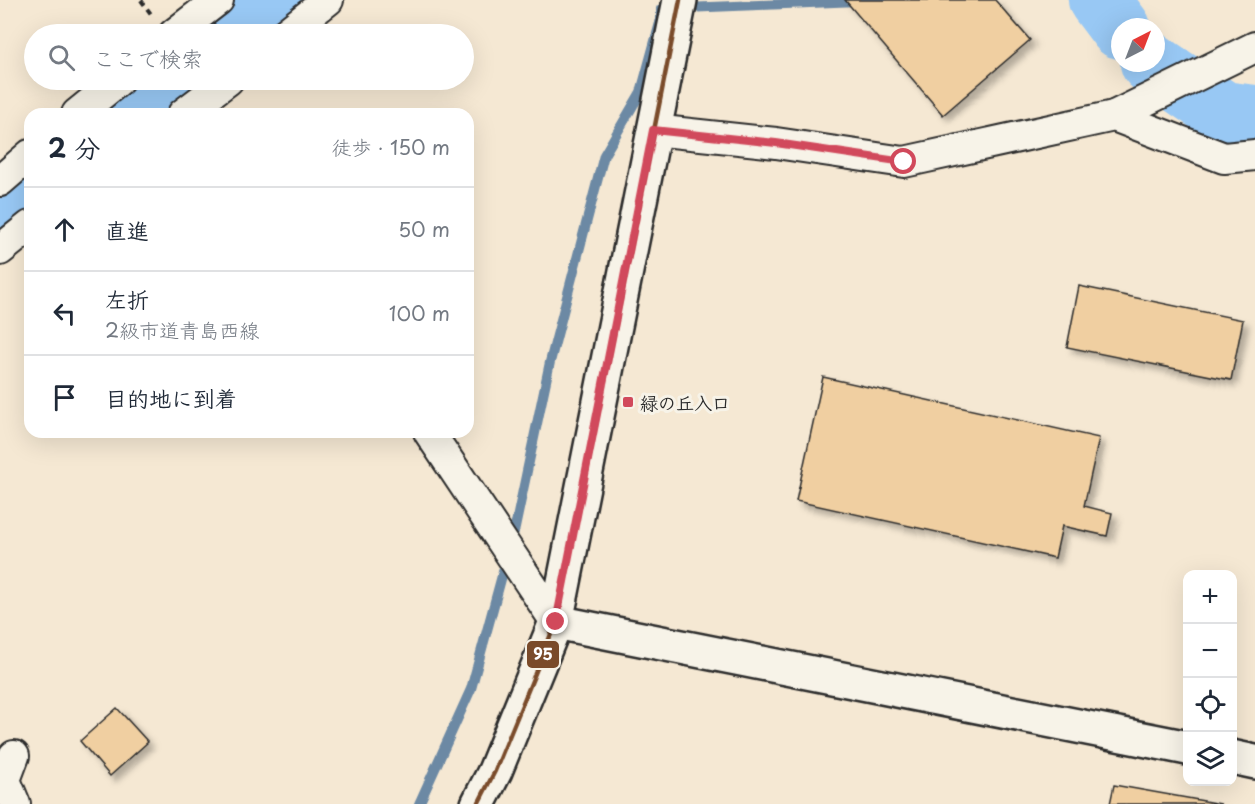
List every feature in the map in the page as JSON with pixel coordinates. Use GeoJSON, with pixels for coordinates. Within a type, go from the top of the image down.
{"type":"FeatureCollection","features":[{"type":"Feature","properties":{"kind":"street"},"geometry":{"type":"LineString","coordinates":[[187,24],[218,0]]}},
{"type":"Feature","properties":{"kind":"street"},"geometry":{"type":"LineString","coordinates":[[298,24],[328,0]]}},
{"type":"Feature","properties":{"kind":"street"},"geometry":{"type":"LineString","coordinates":[[478,804],[495,771],[556,622],[680,0]]}},
{"type":"Feature","properties":{"kind":"street"},"geometry":{"type":"LineString","coordinates":[[653,130],[776,143],[904,162],[1114,116],[1255,47]]}},
{"type":"Feature","properties":{"kind":"street"},"geometry":{"type":"LineString","coordinates":[[84,108],[107,90]]}},
{"type":"Feature","properties":{"kind":"street"},"geometry":{"type":"LineString","coordinates":[[1114,116],[1224,158],[1255,155]]}},
{"type":"Feature","properties":{"kind":"street"},"geometry":{"type":"LineString","coordinates":[[0,181],[24,160]]}},
{"type":"Feature","properties":{"kind":"street"},"geometry":{"type":"LineString","coordinates":[[0,250],[24,231]]}},
{"type":"Feature","properties":{"kind":"street"},"geometry":{"type":"LineString","coordinates":[[433,438],[556,622],[1183,747]]}},
{"type":"Feature","properties":{"kind":"street"},"geometry":{"type":"LineString","coordinates":[[15,756],[5,780],[15,804]]}},
{"type":"Feature","properties":{"kind":"street"},"geometry":{"type":"LineString","coordinates":[[1237,758],[1255,762]]}},
{"type":"Feature","properties":{"kind":"building"},"geometry":{"type":"Polygon","coordinates":[[[845,0],[995,0],[1030,40],[943,115],[845,0]]]}},
{"type":"Feature","properties":{"kind":"building"},"geometry":{"type":"Polygon","coordinates":[[[1079,286],[1243,320],[1231,380],[1067,347],[1079,286]]]}},
{"type":"Feature","properties":{"kind":"building"},"geometry":{"type":"Polygon","coordinates":[[[823,377],[1099,438],[1084,506],[1112,513],[1107,536],[1062,526],[1055,558],[796,501],[823,377]]]}},
{"type":"Feature","properties":{"kind":"building"},"geometry":{"type":"Polygon","coordinates":[[[117,708],[148,742],[110,776],[80,741],[117,708]]]}},
{"type":"Feature","properties":{"kind":"building"},"geometry":{"type":"Polygon","coordinates":[[[1114,785],[1221,804],[1110,804],[1114,785]]]}},
{"type":"Feature","properties":{"kind":"waterway"},"geometry":{"type":"LineString","coordinates":[[247,24],[279,0]]}},
{"type":"Feature","properties":{"kind":"waterway"},"geometry":{"type":"LineString","coordinates":[[419,804],[471,689],[515,528],[550,362],[604,155],[641,92],[661,19],[661,9],[883,0]]}},
{"type":"Feature","properties":{"kind":"waterway"},"geometry":{"type":"LineString","coordinates":[[1099,0],[1112,18]]}},
{"type":"Feature","properties":{"kind":"waterway"},"geometry":{"type":"LineString","coordinates":[[1164,72],[1223,112],[1255,116]]}},
{"type":"Feature","properties":{"kind":"waterway"},"geometry":{"type":"LineString","coordinates":[[140,108],[164,90]]}},
{"type":"Feature","properties":{"kind":"waterway"},"geometry":{"type":"LineString","coordinates":[[0,217],[24,199]]}},
{"type":"Feature","properties":{"kind":"transit line","name":"95"},"geometry":{"type":"LineString","coordinates":[[478,804],[495,771],[556,622],[680,0]]}},
{"type":"Feature","properties":{"kind":"place","name":"緑の丘入口"},"geometry":{"type":"Point","coordinates":[628,402]}},
{"type":"Feature","properties":{"kind":"route"},"geometry":{"type":"LineString","coordinates":[[556,622],[653,130],[776,143],[904,162]]}}]}
